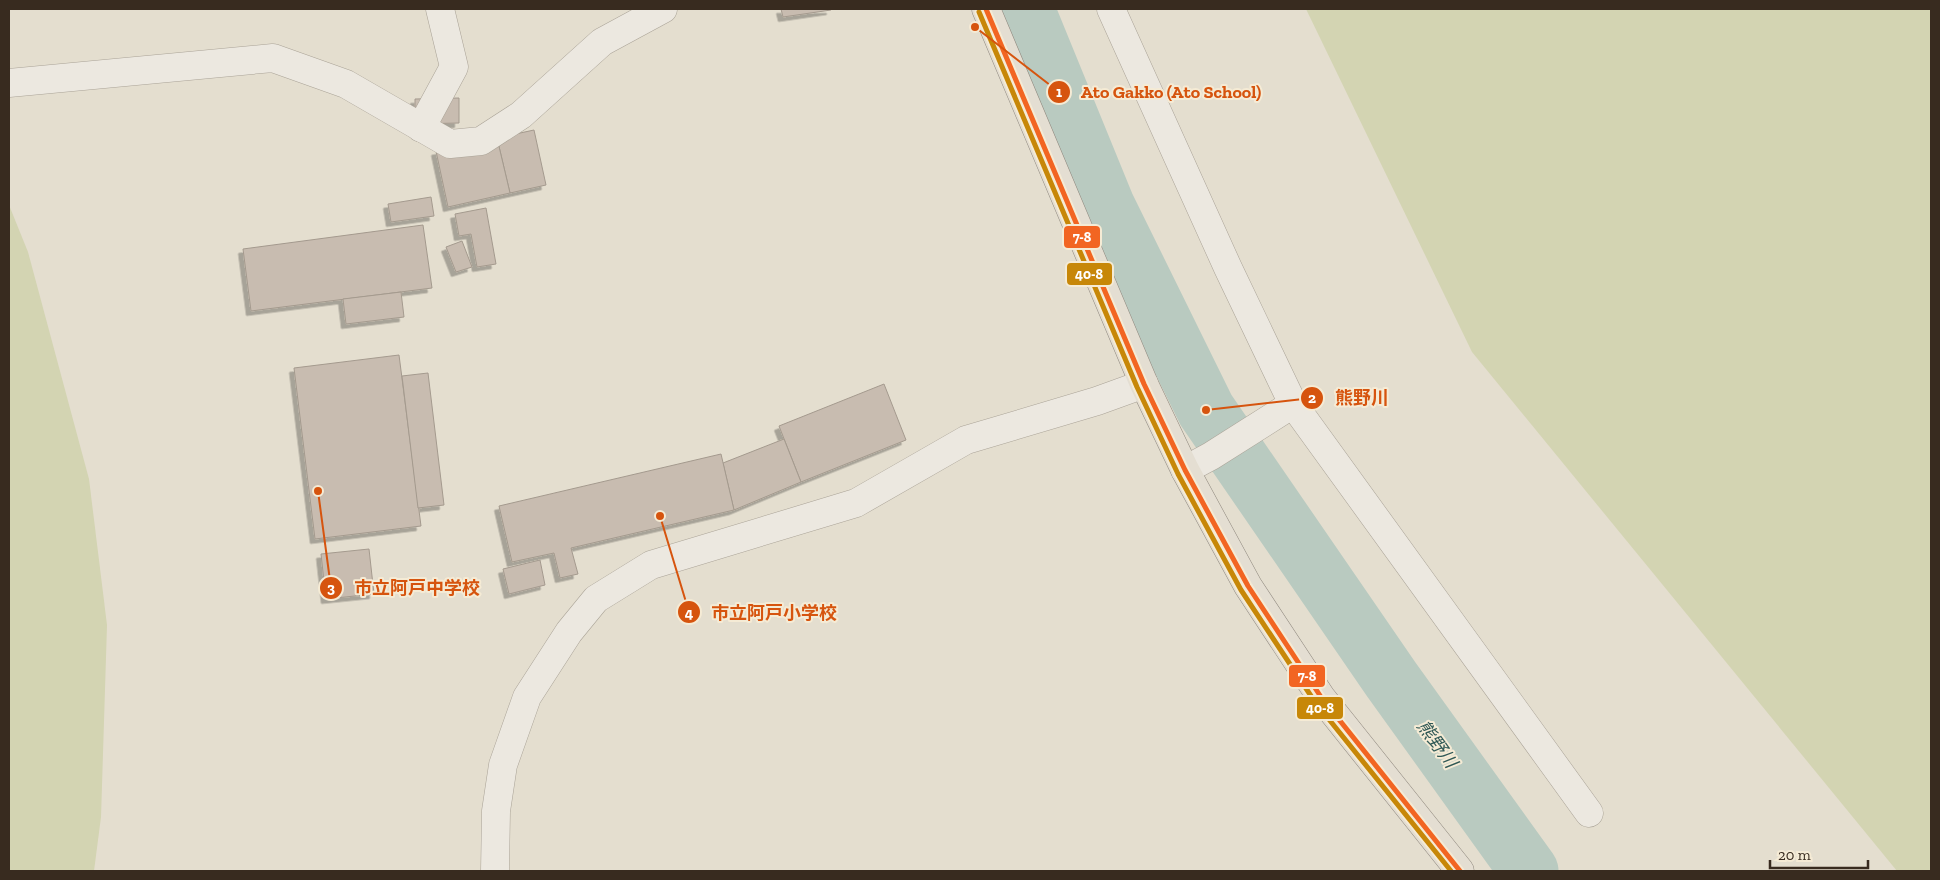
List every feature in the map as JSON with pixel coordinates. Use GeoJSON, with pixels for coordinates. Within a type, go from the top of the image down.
{"type":"FeatureCollection","features":[{"type":"Feature","properties":{"kind":"main road"},"geometry":{"type":"LineString","coordinates":[[986,9],[1144,384],[1186,470],[1248,586],[1321,697],[1460,871]]}},
{"type":"Feature","properties":{"kind":"street"},"geometry":{"type":"LineString","coordinates":[[421,128],[454,67],[440,9]]}},
{"type":"Feature","properties":{"kind":"street"},"geometry":{"type":"LineString","coordinates":[[9,83],[272,58],[346,84],[450,144],[480,141],[521,115],[602,42],[663,9]]}},
{"type":"Feature","properties":{"kind":"street"},"geometry":{"type":"LineString","coordinates":[[1111,9],[1289,407],[1589,813]]}},
{"type":"Feature","properties":{"kind":"street"},"geometry":{"type":"LineString","coordinates":[[495,871],[496,811],[503,765],[527,698],[569,632],[596,599],[651,565],[856,503],[966,440],[1097,402],[1144,384]]}},
{"type":"Feature","properties":{"kind":"street"},"geometry":{"type":"LineString","coordinates":[[1186,470],[1289,407]]}},
{"type":"Feature","properties":{"kind":"green space"},"geometry":{"type":"Polygon","coordinates":[[[1306,9],[1931,9],[1931,871],[1897,871],[1472,352],[1306,9]]]}},
{"type":"Feature","properties":{"kind":"green space"},"geometry":{"type":"Polygon","coordinates":[[[9,205],[28,252],[89,479],[107,625],[101,817],[94,871],[9,871],[9,205]]]}},
{"type":"Feature","properties":{"kind":"building"},"geometry":{"type":"Polygon","coordinates":[[[781,9],[831,9],[831,10],[783,17],[781,9]]]}},
{"type":"Feature","properties":{"kind":"building"},"geometry":{"type":"Polygon","coordinates":[[[459,98],[459,123],[415,124],[415,99],[459,98]]]}},
{"type":"Feature","properties":{"kind":"building"},"geometry":{"type":"Polygon","coordinates":[[[534,130],[546,185],[510,193],[497,138],[534,130]]]}},
{"type":"Feature","properties":{"kind":"building"},"geometry":{"type":"Polygon","coordinates":[[[497,138],[510,193],[448,207],[436,151],[497,138]]]}},
{"type":"Feature","properties":{"kind":"building"},"geometry":{"type":"Polygon","coordinates":[[[431,197],[434,216],[391,222],[388,204],[431,197]]]}},
{"type":"Feature","properties":{"kind":"building"},"geometry":{"type":"Polygon","coordinates":[[[486,208],[496,264],[477,267],[471,234],[459,236],[455,214],[486,208]]]}},
{"type":"Feature","properties":{"kind":"building"},"geometry":{"type":"Polygon","coordinates":[[[423,225],[432,288],[251,311],[243,249],[423,225]]]}},
{"type":"Feature","properties":{"kind":"building"},"geometry":{"type":"Polygon","coordinates":[[[462,241],[472,267],[456,272],[446,247],[462,241]]]}},
{"type":"Feature","properties":{"kind":"building"},"geometry":{"type":"Polygon","coordinates":[[[401,292],[404,317],[346,324],[343,299],[401,292]]]}},
{"type":"Feature","properties":{"kind":"building"},"geometry":{"type":"Polygon","coordinates":[[[399,355],[421,526],[315,539],[294,368],[399,355]]]}},
{"type":"Feature","properties":{"kind":"building"},"geometry":{"type":"Polygon","coordinates":[[[428,373],[444,505],[418,508],[402,376],[428,373]]]}},
{"type":"Feature","properties":{"kind":"building"},"geometry":{"type":"Polygon","coordinates":[[[884,384],[906,440],[801,482],[779,426],[884,384]]]}},
{"type":"Feature","properties":{"kind":"building"},"geometry":{"type":"Polygon","coordinates":[[[784,439],[801,482],[734,510],[723,463],[784,439]]]}},
{"type":"Feature","properties":{"kind":"building"},"geometry":{"type":"Polygon","coordinates":[[[721,454],[734,510],[571,548],[578,574],[560,578],[554,553],[512,562],[499,506],[721,454]]]}},
{"type":"Feature","properties":{"kind":"building"},"geometry":{"type":"Polygon","coordinates":[[[369,549],[374,594],[326,599],[321,554],[369,549]]]}},
{"type":"Feature","properties":{"kind":"building"},"geometry":{"type":"Polygon","coordinates":[[[540,560],[545,585],[509,594],[503,569],[540,560]]]}},
{"type":"Feature","properties":{"kind":"waterway","name":"熊野川"},"geometry":{"type":"LineString","coordinates":[[1025,9],[1105,205],[1206,410],[1391,679],[1529,871]]}},
{"type":"Feature","properties":{"kind":"transit line","name":"7-8"},"geometry":{"type":"LineString","coordinates":[[986,9],[1144,384],[1185,470],[1248,586],[1321,697],[1460,871]]}},
{"type":"Feature","properties":{"kind":"transit line","name":"40-8"},"geometry":{"type":"LineString","coordinates":[[979,12],[1137,387],[1178,474],[1241,590],[1315,702],[1451,871]]}},
{"type":"Feature","properties":{"kind":"place","name":"Ato Gakko (Ato School)"},"geometry":{"type":"Point","coordinates":[975,27]}},
{"type":"Feature","properties":{"kind":"place","name":"熊野川"},"geometry":{"type":"Point","coordinates":[1206,410]}},
{"type":"Feature","properties":{"kind":"place","name":"市立阿戸中学校"},"geometry":{"type":"Point","coordinates":[318,491]}},
{"type":"Feature","properties":{"kind":"place","name":"市立阿戸小学校"},"geometry":{"type":"Point","coordinates":[660,516]}}]}
